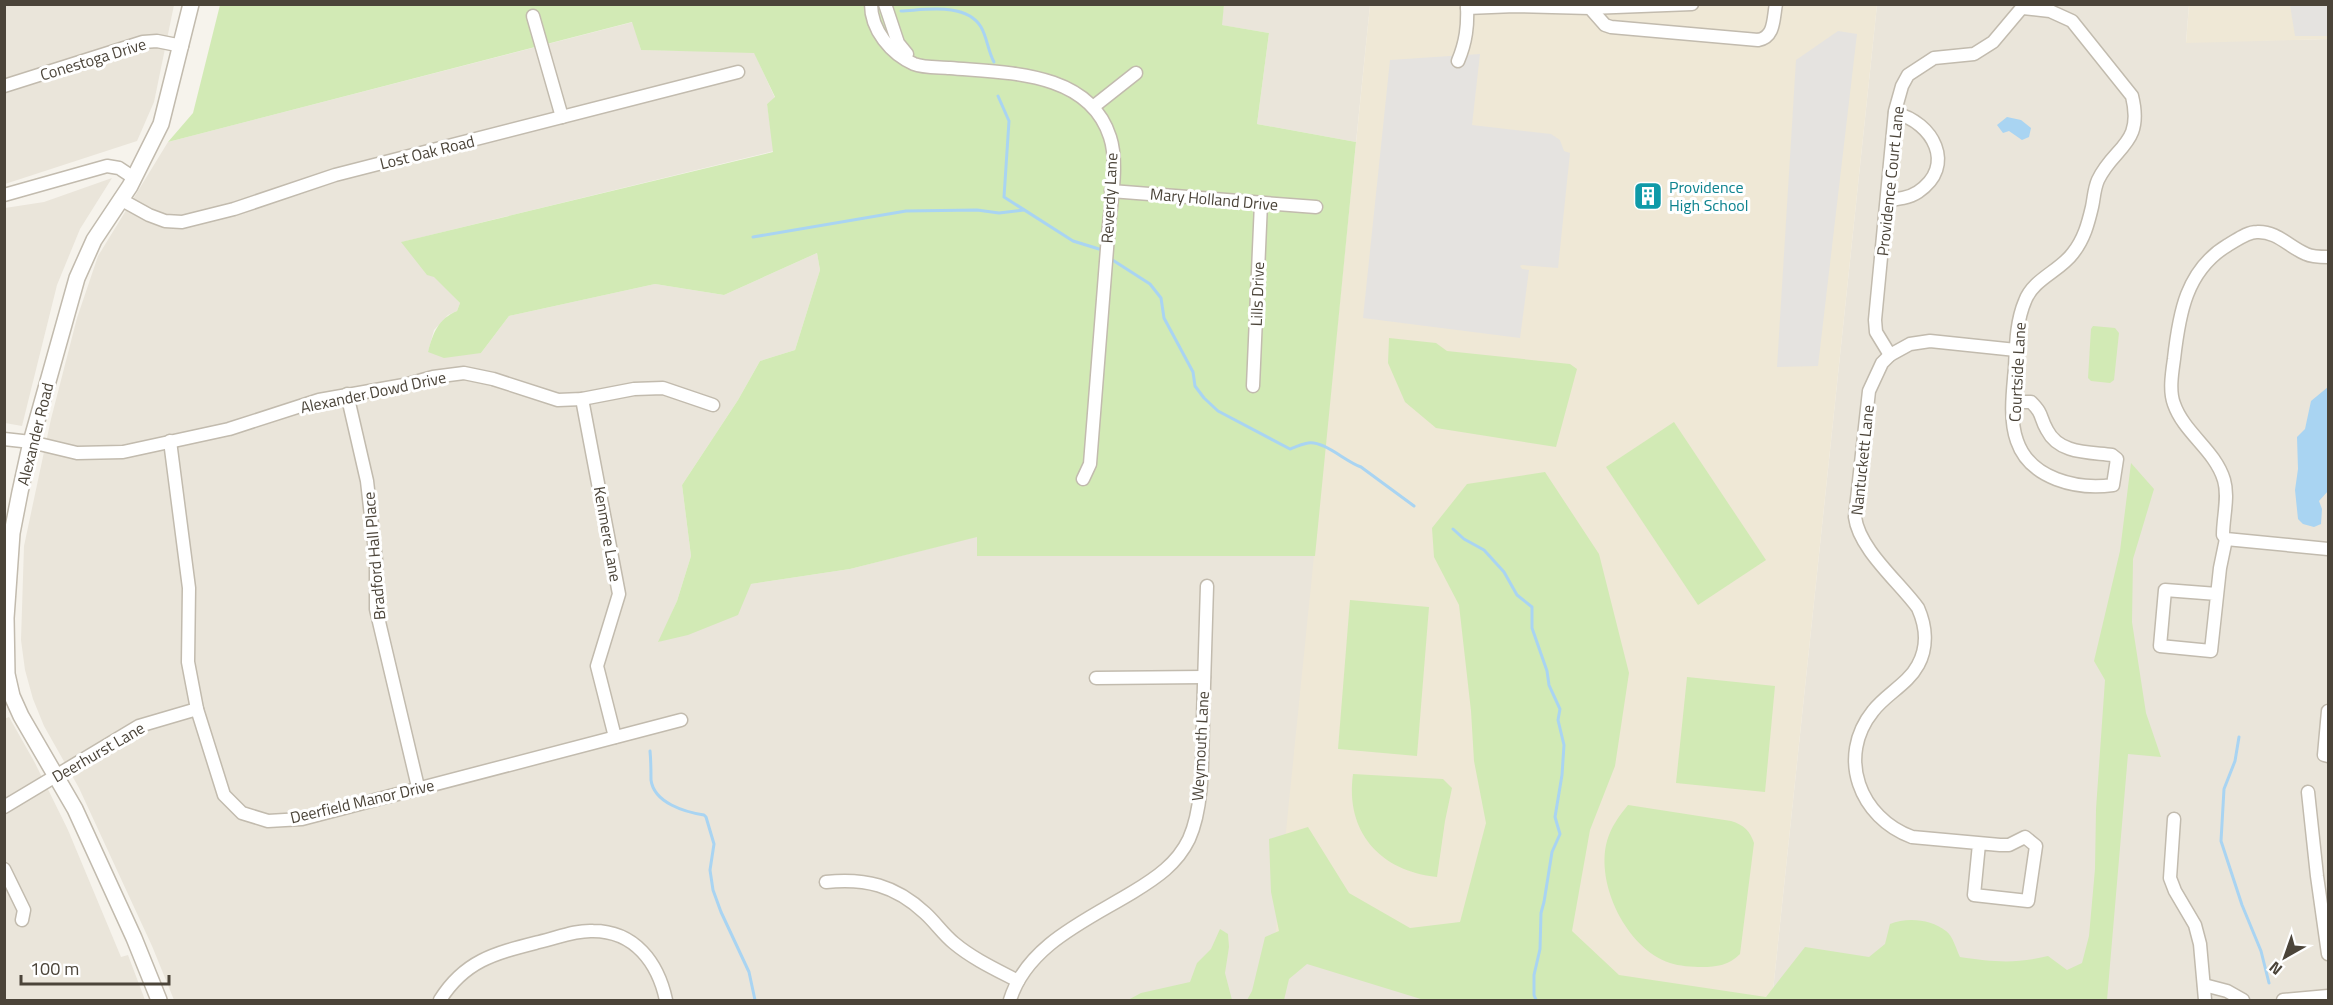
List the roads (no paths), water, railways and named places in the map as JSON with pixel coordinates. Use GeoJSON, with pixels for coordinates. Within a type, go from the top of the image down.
{"type":"FeatureCollection","features":[{"type":"Feature","properties":{"kind":"street","name":"Alexander Road"},"geometry":{"type":"LineString","coordinates":[[159,1000],[134,938],[75,809],[21,716],[12,696],[7,674],[6,618],[12,533],[31,442],[76,278],[94,240],[134,178],[161,124],[191,4]]}},
{"type":"Feature","properties":{"kind":"street","name":"Reverdy Lane"},"geometry":{"type":"LineString","coordinates":[[870,4],[877,30],[890,48],[915,64],[1015,74],[1053,81],[1081,95],[1100,114],[1111,138],[1113,167],[1090,464],[1083,478]]}},
{"type":"Feature","properties":{"kind":"street"},"geometry":{"type":"LineString","coordinates":[[885,4],[898,43],[915,64]]}},
{"type":"Feature","properties":{"kind":"street"},"geometry":{"type":"LineString","coordinates":[[1458,62],[1466,42],[1467,6],[1590,8],[1692,4]]}},
{"type":"Feature","properties":{"kind":"street"},"geometry":{"type":"LineString","coordinates":[[1590,8],[1605,25],[1611,27],[1758,40],[1766,38],[1769,34],[1776,4]]}},
{"type":"Feature","properties":{"kind":"street","name":"Providence Court Lane"},"geometry":{"type":"LineString","coordinates":[[1890,355],[1876,332],[1875,320],[1895,112],[1902,86],[1908,75],[1934,58],[1974,54],[1993,42],[2024,6]]}},
{"type":"Feature","properties":{"kind":"street","name":"Courtside Lane"},"geometry":{"type":"LineString","coordinates":[[2013,402],[2031,402],[2042,412],[2047,431],[2064,447],[2112,455],[2117,459],[2113,484],[2103,486],[2065,482],[2053,478],[2023,455],[2016,441],[2013,424],[2013,402],[2016,350],[2019,316],[2025,298],[2031,289],[2071,256],[2083,239],[2097,182],[2129,141],[2136,112],[2132,96],[2072,21],[2050,11],[2024,6]]}},
{"type":"Feature","properties":{"kind":"street"},"geometry":{"type":"LineString","coordinates":[[533,16],[562,117]]}},
{"type":"Feature","properties":{"kind":"street","name":"Conestoga Drive"},"geometry":{"type":"LineString","coordinates":[[4,86],[143,42],[157,41],[182,46]]}},
{"type":"Feature","properties":{"kind":"street","name":"Lost Oak Road"},"geometry":{"type":"LineString","coordinates":[[120,199],[149,216],[165,221],[182,222],[234,209],[335,175],[738,72]]}},
{"type":"Feature","properties":{"kind":"street"},"geometry":{"type":"LineString","coordinates":[[1093,107],[1136,73]]}},
{"type":"Feature","properties":{"kind":"street"},"geometry":{"type":"LineString","coordinates":[[1887,200],[1905,198],[1919,192],[1937,168],[1938,149],[1928,131],[1905,115],[1895,112]]}},
{"type":"Feature","properties":{"kind":"street"},"geometry":{"type":"LineString","coordinates":[[4,195],[107,166],[119,168],[134,178]]}},
{"type":"Feature","properties":{"kind":"street","name":"Mary Holland Drive"},"geometry":{"type":"LineString","coordinates":[[1111,191],[1316,207]]}},
{"type":"Feature","properties":{"kind":"street","name":"Lills Drive"},"geometry":{"type":"LineString","coordinates":[[1253,386],[1261,202]]}},
{"type":"Feature","properties":{"kind":"street"},"geometry":{"type":"LineString","coordinates":[[2217,594],[2165,590],[2160,646],[2211,651],[2226,539],[2223,535],[2226,498],[2222,473],[2173,403],[2172,381],[2178,319],[2183,302],[2189,287],[2207,260],[2218,250],[2250,233],[2274,235],[2307,255],[2328,257]]}},
{"type":"Feature","properties":{"kind":"street"},"geometry":{"type":"LineString","coordinates":[[1890,355],[1910,344],[1930,340],[2016,350]]}},
{"type":"Feature","properties":{"kind":"street","name":"Nantuckett Lane"},"geometry":{"type":"LineString","coordinates":[[1890,355],[1882,363],[1869,391],[1860,463],[1856,526],[1867,546],[1918,608],[1923,618],[1925,643],[1923,655],[1914,672],[1871,713],[1861,731],[1855,766],[1866,802],[1881,819],[1899,833],[1922,840],[2009,845],[2025,837],[2036,846],[2028,901],[1974,895],[1979,844]]}},
{"type":"Feature","properties":{"kind":"street","name":"Alexander Dowd Drive"},"geometry":{"type":"LineString","coordinates":[[4,439],[31,442],[77,453],[123,452],[229,429],[319,400],[464,373],[493,379],[558,400],[582,399],[634,388],[663,388],[713,405]]}},
{"type":"Feature","properties":{"kind":"street","name":"Bradford Hall Place"},"geometry":{"type":"LineString","coordinates":[[347,394],[367,481],[376,560],[376,609],[418,787]]}},
{"type":"Feature","properties":{"kind":"street","name":"Kenmere Lane"},"geometry":{"type":"LineString","coordinates":[[582,399],[619,594],[597,666],[615,737]]}},
{"type":"Feature","properties":{"kind":"street","name":"Deerfield Manor Drive"},"geometry":{"type":"LineString","coordinates":[[170,441],[189,588],[188,662],[197,709],[224,795],[242,813],[268,821],[302,819],[681,720]]}},
{"type":"Feature","properties":{"kind":"street"},"geometry":{"type":"LineString","coordinates":[[2226,539],[2328,549]]}},
{"type":"Feature","properties":{"kind":"street","name":"Weymouth Lane"},"geometry":{"type":"LineString","coordinates":[[1010,1000],[1018,981],[1031,962],[1051,943],[1154,879],[1178,857],[1194,824],[1202,765],[1207,586]]}},
{"type":"Feature","properties":{"kind":"street"},"geometry":{"type":"LineString","coordinates":[[1096,678],[1204,677]]}},
{"type":"Feature","properties":{"kind":"street","name":"Deerhurst Lane"},"geometry":{"type":"LineString","coordinates":[[4,807],[139,726],[197,709]]}},
{"type":"Feature","properties":{"kind":"street"},"geometry":{"type":"LineString","coordinates":[[2328,711],[2324,756],[2328,756]]}},
{"type":"Feature","properties":{"kind":"street"},"geometry":{"type":"LineString","coordinates":[[2308,792],[2328,954]]}},
{"type":"Feature","properties":{"kind":"street"},"geometry":{"type":"LineString","coordinates":[[2174,819],[2170,878],[2195,925],[2200,944],[2205,1000]]}},
{"type":"Feature","properties":{"kind":"street"},"geometry":{"type":"LineString","coordinates":[[2315,854],[2328,851]]}},
{"type":"Feature","properties":{"kind":"street"},"geometry":{"type":"LineString","coordinates":[[4,869],[24,910],[22,920]]}},
{"type":"Feature","properties":{"kind":"street"},"geometry":{"type":"LineString","coordinates":[[826,882],[850,879],[864,881],[900,894],[926,914],[942,932],[966,952],[1018,981]]}},
{"type":"Feature","properties":{"kind":"street"},"geometry":{"type":"LineString","coordinates":[[440,1000],[453,981],[466,969],[489,956],[592,930],[618,935],[637,945],[655,967],[663,984],[666,1000]]}},
{"type":"Feature","properties":{"kind":"street"},"geometry":{"type":"LineString","coordinates":[[2204,985],[2227,991],[2243,1000]]}},
{"type":"Feature","properties":{"kind":"street"},"geometry":{"type":"LineString","coordinates":[[2283,1000],[2328,996]]}},
{"type":"Feature","properties":{"kind":"water"},"geometry":{"type":"Polygon","coordinates":[[[2007,117],[2021,120],[2031,128],[2029,137],[2022,140],[2009,131],[2003,133],[1997,125],[2007,117]]]}},
{"type":"Feature","properties":{"kind":"water"},"geometry":{"type":"Polygon","coordinates":[[[2328,387],[2328,491],[2319,501],[2322,509],[2321,524],[2314,527],[2303,524],[2298,519],[2295,490],[2298,469],[2297,437],[2305,429],[2311,401],[2328,387]]]}},
{"type":"Feature","properties":{"kind":"waterway"},"geometry":{"type":"LineString","coordinates":[[901,11],[944,9],[966,14],[981,27],[994,62]]}},
{"type":"Feature","properties":{"kind":"waterway"},"geometry":{"type":"LineString","coordinates":[[998,96],[1009,121],[1004,197],[1073,241],[1099,249]]}},
{"type":"Feature","properties":{"kind":"waterway"},"geometry":{"type":"LineString","coordinates":[[753,237],[906,211],[977,210],[999,213],[1024,210]]}},
{"type":"Feature","properties":{"kind":"waterway"},"geometry":{"type":"LineString","coordinates":[[1111,259],[1150,284],[1161,298],[1164,318],[1193,372],[1195,386],[1218,411],[1290,449],[1308,443],[1327,448],[1361,467],[1414,506]]}},
{"type":"Feature","properties":{"kind":"waterway"},"geometry":{"type":"LineString","coordinates":[[1453,529],[1464,539],[1484,550],[1504,572],[1517,595],[1532,607],[1532,628],[1547,671],[1549,685],[1560,709],[1558,720],[1564,745],[1555,817],[1560,834],[1552,852],[1541,913],[1540,949],[1534,975],[1536,1000]]}},
{"type":"Feature","properties":{"kind":"waterway"},"geometry":{"type":"LineString","coordinates":[[2239,737],[2235,761],[2224,789],[2221,841],[2242,905],[2261,951],[2269,983]]}},
{"type":"Feature","properties":{"kind":"waterway"},"geometry":{"type":"LineString","coordinates":[[650,751],[651,780],[658,795],[672,805],[706,817],[714,844],[710,870],[713,890],[749,972],[755,1000]]}},
{"type":"Feature","properties":{"kind":"place","name":"Providence High School"},"geometry":{"type":"Point","coordinates":[1648,196]}}]}
